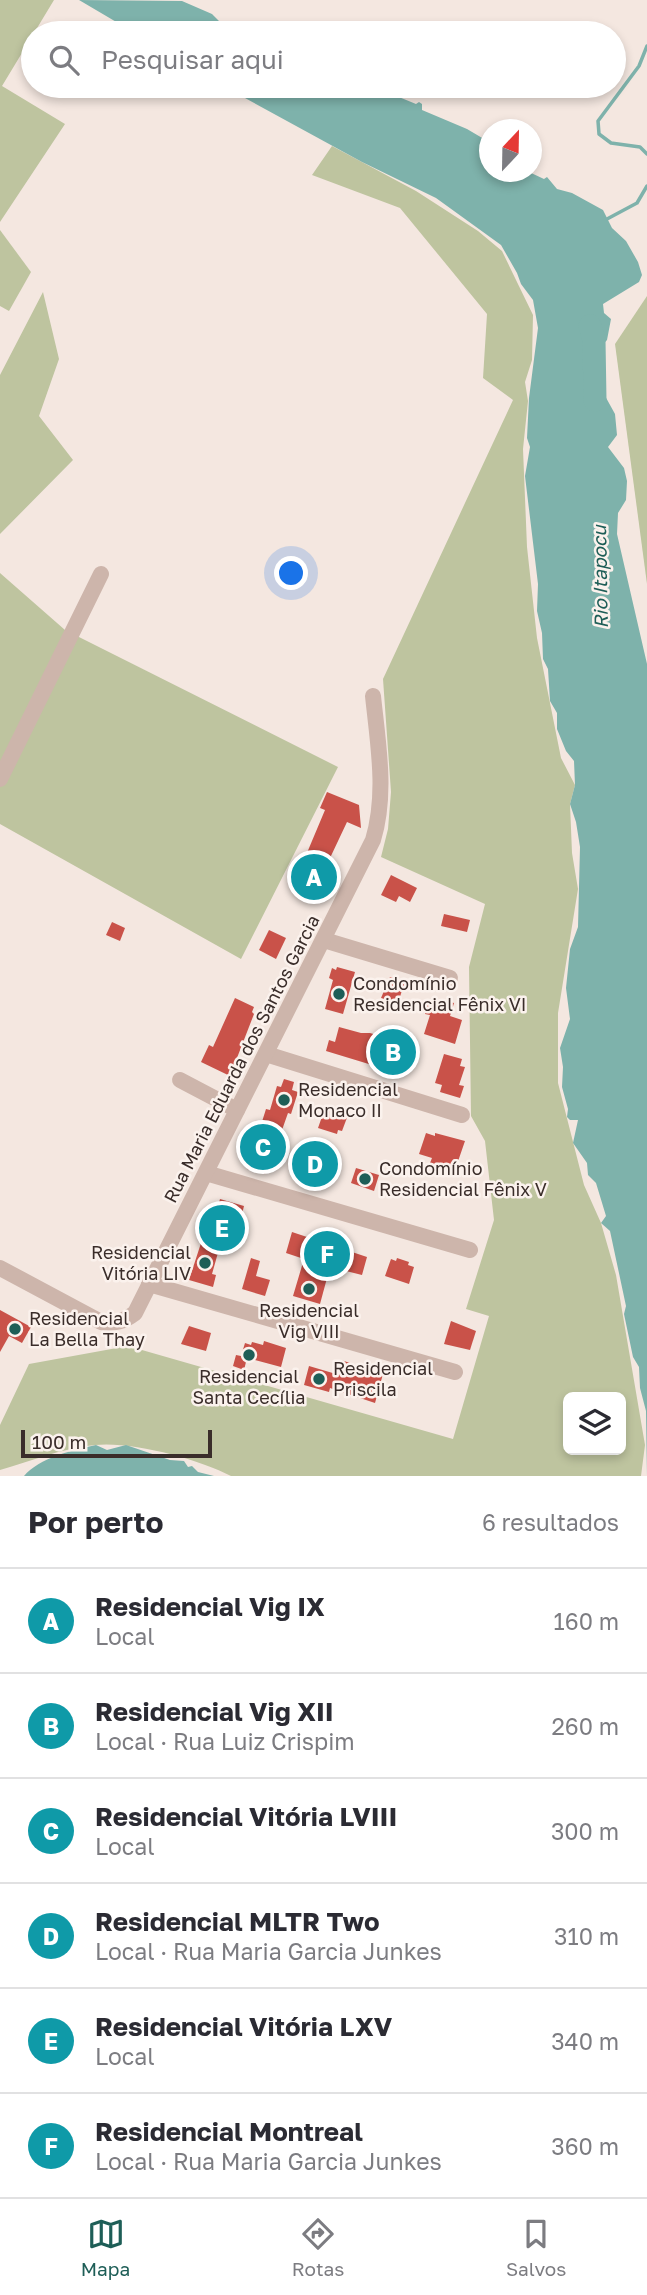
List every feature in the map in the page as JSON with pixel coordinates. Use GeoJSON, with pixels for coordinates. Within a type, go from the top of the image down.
{"type":"FeatureCollection","features":[{"type":"Feature","properties":{"kind":"street"},"geometry":{"type":"LineString","coordinates":[[0,779],[101,575]]}},
{"type":"Feature","properties":{"kind":"street","name":"Rua Maria Eduarda dos Santos Garcia"},"geometry":{"type":"LineString","coordinates":[[0,1268],[101,1322],[114,1324],[135,1313],[365,859],[379,822],[381,792],[373,696]]}},
{"type":"Feature","properties":{"kind":"street"},"geometry":{"type":"LineString","coordinates":[[324,940],[450,978]]}},
{"type":"Feature","properties":{"kind":"street"},"geometry":{"type":"LineString","coordinates":[[266,1055],[462,1115]]}},
{"type":"Feature","properties":{"kind":"street"},"geometry":{"type":"LineString","coordinates":[[180,1080],[237,1110]]}},
{"type":"Feature","properties":{"kind":"street"},"geometry":{"type":"LineString","coordinates":[[206,1173],[470,1250]]}},
{"type":"Feature","properties":{"kind":"street"},"geometry":{"type":"LineString","coordinates":[[149,1284],[455,1372]]}},
{"type":"Feature","properties":{"kind":"green space"},"geometry":{"type":"Polygon","coordinates":[[[0,0],[54,0],[41,21],[21,21],[21,55],[2,86],[65,124],[0,222],[0,0]]]}},
{"type":"Feature","properties":{"kind":"green space"},"geometry":{"type":"Polygon","coordinates":[[[332,146],[416,191],[478,231],[502,251],[533,315],[532,360],[525,382],[528,401],[523,449],[527,547],[537,638],[561,758],[575,785],[570,804],[572,853],[578,889],[558,1013],[558,1083],[584,1185],[601,1223],[616,1275],[645,1445],[641,1476],[231,1476],[201,1463],[164,1453],[110,1444],[71,1449],[0,1470],[0,1425],[29,1364],[128,1346],[453,1439],[489,1316],[466,1309],[494,1220],[485,1141],[471,1116],[469,967],[485,904],[381,857],[388,829],[391,792],[383,679],[513,400],[483,378],[487,314],[400,208],[312,175],[332,146]]]}},
{"type":"Feature","properties":{"kind":"green space"},"geometry":{"type":"Polygon","coordinates":[[[0,230],[31,272],[9,311],[0,306],[0,230]]]}},
{"type":"Feature","properties":{"kind":"green space"},"geometry":{"type":"Polygon","coordinates":[[[43,292],[59,359],[39,416],[73,460],[0,534],[0,375],[43,292]]]}},
{"type":"Feature","properties":{"kind":"green space"},"geometry":{"type":"Polygon","coordinates":[[[647,296],[647,584],[615,344],[647,296]]]}},
{"type":"Feature","properties":{"kind":"green space"},"geometry":{"type":"Polygon","coordinates":[[[0,573],[65,630],[338,767],[241,959],[0,824],[0,573]]]}},
{"type":"Feature","properties":{"kind":"water"},"geometry":{"type":"Polygon","coordinates":[[[79,0],[182,1],[212,14],[219,21],[115,21],[79,0]]]}},
{"type":"Feature","properties":{"kind":"water"},"geometry":{"type":"Polygon","coordinates":[[[245,98],[401,98],[416,104],[419,102],[422,104],[422,110],[479,136],[479,182],[542,182],[542,178],[547,177],[557,189],[572,193],[603,210],[612,228],[626,241],[642,275],[639,282],[603,304],[604,313],[611,319],[607,340],[589,360],[591,370],[586,373],[599,373],[599,385],[615,414],[617,435],[608,447],[624,468],[627,481],[626,500],[618,513],[617,534],[647,664],[647,1476],[646,1411],[640,1388],[639,1367],[633,1357],[624,1314],[626,1306],[610,1231],[601,1223],[606,1216],[596,1183],[588,1175],[587,1163],[573,1143],[578,1120],[570,1120],[567,1117],[568,1109],[562,1087],[560,1048],[570,1019],[566,988],[570,949],[578,927],[580,847],[570,804],[575,785],[574,761],[566,751],[557,729],[557,713],[550,701],[548,669],[543,659],[542,633],[537,611],[538,584],[525,476],[530,447],[527,438],[529,398],[538,328],[533,300],[521,284],[501,245],[436,198],[362,162],[245,98]]]}},
{"type":"Feature","properties":{"kind":"water"},"geometry":{"type":"Polygon","coordinates":[[[96,1445],[107,1450],[126,1445],[170,1460],[184,1461],[188,1467],[192,1466],[198,1472],[214,1476],[24,1476],[47,1460],[96,1445]]]}},
{"type":"Feature","properties":{"kind":"building"},"geometry":{"type":"Polygon","coordinates":[[[327,792],[359,805],[361,828],[347,822],[322,875],[325,876],[314,892],[298,885],[300,881],[296,879],[325,810],[320,808],[327,792]]]}},
{"type":"Feature","properties":{"kind":"building"},"geometry":{"type":"Polygon","coordinates":[[[391,875],[417,888],[410,902],[399,896],[396,902],[381,895],[391,875]]]}},
{"type":"Feature","properties":{"kind":"building"},"geometry":{"type":"Polygon","coordinates":[[[444,914],[470,920],[467,932],[441,926],[444,914]]]}},
{"type":"Feature","properties":{"kind":"building"},"geometry":{"type":"Polygon","coordinates":[[[112,922],[125,928],[120,941],[106,935],[112,922]]]}},
{"type":"Feature","properties":{"kind":"building"},"geometry":{"type":"Polygon","coordinates":[[[269,930],[286,938],[276,959],[259,950],[269,930]]]}},
{"type":"Feature","properties":{"kind":"building","name":"Condomínio Residencial Fênix VI"},"geometry":{"type":"Polygon","coordinates":[[[337,967],[355,972],[343,1014],[325,1009],[333,980],[329,978],[332,968],[336,970],[337,967]]]}},
{"type":"Feature","properties":{"kind":"building"},"geometry":{"type":"Polygon","coordinates":[[[390,977],[405,981],[398,1003],[381,998],[390,977]]]}},
{"type":"Feature","properties":{"kind":"building"},"geometry":{"type":"Polygon","coordinates":[[[235,998],[254,1007],[254,1014],[230,1076],[201,1062],[209,1045],[213,1047],[235,998]]]}},
{"type":"Feature","properties":{"kind":"building"},"geometry":{"type":"Polygon","coordinates":[[[429,1000],[444,1004],[445,1000],[454,1003],[450,1016],[462,1020],[455,1044],[424,1034],[430,1015],[425,1014],[429,1000]]]}},
{"type":"Feature","properties":{"kind":"building"},"geometry":{"type":"Polygon","coordinates":[[[339,1027],[408,1044],[402,1065],[374,1060],[372,1065],[326,1051],[329,1040],[335,1042],[339,1027]]]}},
{"type":"Feature","properties":{"kind":"building"},"geometry":{"type":"Polygon","coordinates":[[[444,1054],[462,1059],[460,1066],[465,1067],[459,1085],[464,1086],[460,1098],[440,1092],[442,1085],[435,1083],[444,1054]]]}},
{"type":"Feature","properties":{"kind":"building"},"geometry":{"type":"Polygon","coordinates":[[[284,1079],[294,1082],[292,1090],[298,1092],[291,1114],[288,1113],[282,1130],[278,1129],[265,1174],[247,1169],[266,1109],[270,1110],[277,1086],[281,1087],[284,1079]]]}},
{"type":"Feature","properties":{"kind":"building"},"geometry":{"type":"Polygon","coordinates":[[[331,1106],[348,1115],[342,1131],[338,1130],[337,1134],[318,1128],[325,1108],[330,1109],[331,1106]]]}},
{"type":"Feature","properties":{"kind":"building"},"geometry":{"type":"Polygon","coordinates":[[[426,1133],[465,1141],[455,1170],[430,1163],[432,1158],[419,1154],[426,1133]]]}},
{"type":"Feature","properties":{"kind":"building"},"geometry":{"type":"Polygon","coordinates":[[[307,1149],[331,1157],[324,1180],[300,1172],[307,1149]]]}},
{"type":"Feature","properties":{"kind":"building","name":"Condomínio Residencial Fênix V"},"geometry":{"type":"Polygon","coordinates":[[[356,1168],[379,1175],[374,1191],[351,1183],[356,1168]]]}},
{"type":"Feature","properties":{"kind":"building"},"geometry":{"type":"Polygon","coordinates":[[[220,1199],[244,1206],[241,1218],[236,1216],[228,1244],[221,1242],[212,1274],[216,1275],[213,1287],[189,1280],[202,1240],[208,1241],[220,1199]]]}},
{"type":"Feature","properties":{"kind":"building"},"geometry":{"type":"Polygon","coordinates":[[[292,1232],[367,1257],[362,1275],[330,1267],[320,1304],[293,1296],[304,1259],[286,1253],[292,1232]]]}},
{"type":"Feature","properties":{"kind":"building"},"geometry":{"type":"Polygon","coordinates":[[[251,1258],[260,1261],[256,1276],[270,1280],[265,1296],[242,1289],[251,1258]]]}},
{"type":"Feature","properties":{"kind":"building"},"geometry":{"type":"Polygon","coordinates":[[[397,1258],[414,1267],[409,1284],[385,1276],[391,1259],[396,1261],[397,1258]]]}},
{"type":"Feature","properties":{"kind":"building","name":"Residencial La Bella Thay"},"geometry":{"type":"Polygon","coordinates":[[[0,1310],[31,1327],[22,1343],[9,1336],[0,1352],[0,1310]]]}},
{"type":"Feature","properties":{"kind":"building"},"geometry":{"type":"Polygon","coordinates":[[[451,1321],[476,1331],[470,1350],[444,1344],[451,1321]]]}},
{"type":"Feature","properties":{"kind":"building"},"geometry":{"type":"Polygon","coordinates":[[[189,1326],[211,1333],[206,1351],[181,1344],[189,1326]]]}},
{"type":"Feature","properties":{"kind":"building"},"geometry":{"type":"Polygon","coordinates":[[[264,1341],[286,1348],[281,1367],[247,1358],[244,1370],[233,1366],[236,1355],[241,1356],[245,1343],[263,1345],[264,1341]]]}},
{"type":"Feature","properties":{"kind":"building"},"geometry":{"type":"Polygon","coordinates":[[[341,1360],[383,1374],[375,1403],[330,1388],[329,1392],[304,1385],[309,1366],[336,1374],[341,1360]]]}},
{"type":"Feature","properties":{"kind":"waterway"},"geometry":{"type":"LineString","coordinates":[[626,83],[639,66],[647,46]]}},
{"type":"Feature","properties":{"kind":"waterway"},"geometry":{"type":"LineString","coordinates":[[615,98],[598,121],[599,134],[611,143],[640,147],[647,154]]}},
{"type":"Feature","properties":{"kind":"waterway"},"geometry":{"type":"LineString","coordinates":[[607,219],[637,203],[647,186]]}},
{"type":"Feature","properties":{"kind":"waterway","name":"Rio Itapocu"},"geometry":{"type":"LineString","coordinates":[[590,326],[594,340],[595,400]]}},
{"type":"Feature","properties":{"kind":"place","name":"Residencial Vig IX"},"geometry":{"type":"Point","coordinates":[314,877]}},
{"type":"Feature","properties":{"kind":"place","name":"Condomínio Residencial Fênix VI"},"geometry":{"type":"Point","coordinates":[339,994]}},
{"type":"Feature","properties":{"kind":"place","name":"Residencial Vig XII"},"geometry":{"type":"Point","coordinates":[393,1052]}},
{"type":"Feature","properties":{"kind":"place","name":"Residencial Monaco II"},"geometry":{"type":"Point","coordinates":[284,1100]}},
{"type":"Feature","properties":{"kind":"place","name":"Residencial Vitória LVIII"},"geometry":{"type":"Point","coordinates":[263,1147]}},
{"type":"Feature","properties":{"kind":"place","name":"Residencial MLTR Two"},"geometry":{"type":"Point","coordinates":[315,1164]}},
{"type":"Feature","properties":{"kind":"place","name":"Condomínio Residencial Fênix V"},"geometry":{"type":"Point","coordinates":[365,1179]}},
{"type":"Feature","properties":{"kind":"place","name":"Residencial Vitória LXV"},"geometry":{"type":"Point","coordinates":[222,1228]}},
{"type":"Feature","properties":{"kind":"place","name":"Residencial Montreal"},"geometry":{"type":"Point","coordinates":[327,1254]}},
{"type":"Feature","properties":{"kind":"place","name":"Residencial Vitória LIV"},"geometry":{"type":"Point","coordinates":[205,1263]}},
{"type":"Feature","properties":{"kind":"place","name":"Residencial Vig VIII"},"geometry":{"type":"Point","coordinates":[309,1289]}},
{"type":"Feature","properties":{"kind":"place","name":"Residencial La Bella Thay"},"geometry":{"type":"Point","coordinates":[15,1329]}},
{"type":"Feature","properties":{"kind":"place","name":"Residencial Santa Cecília"},"geometry":{"type":"Point","coordinates":[249,1355]}},
{"type":"Feature","properties":{"kind":"place","name":"Residencial Priscila"},"geometry":{"type":"Point","coordinates":[319,1379]}}]}
